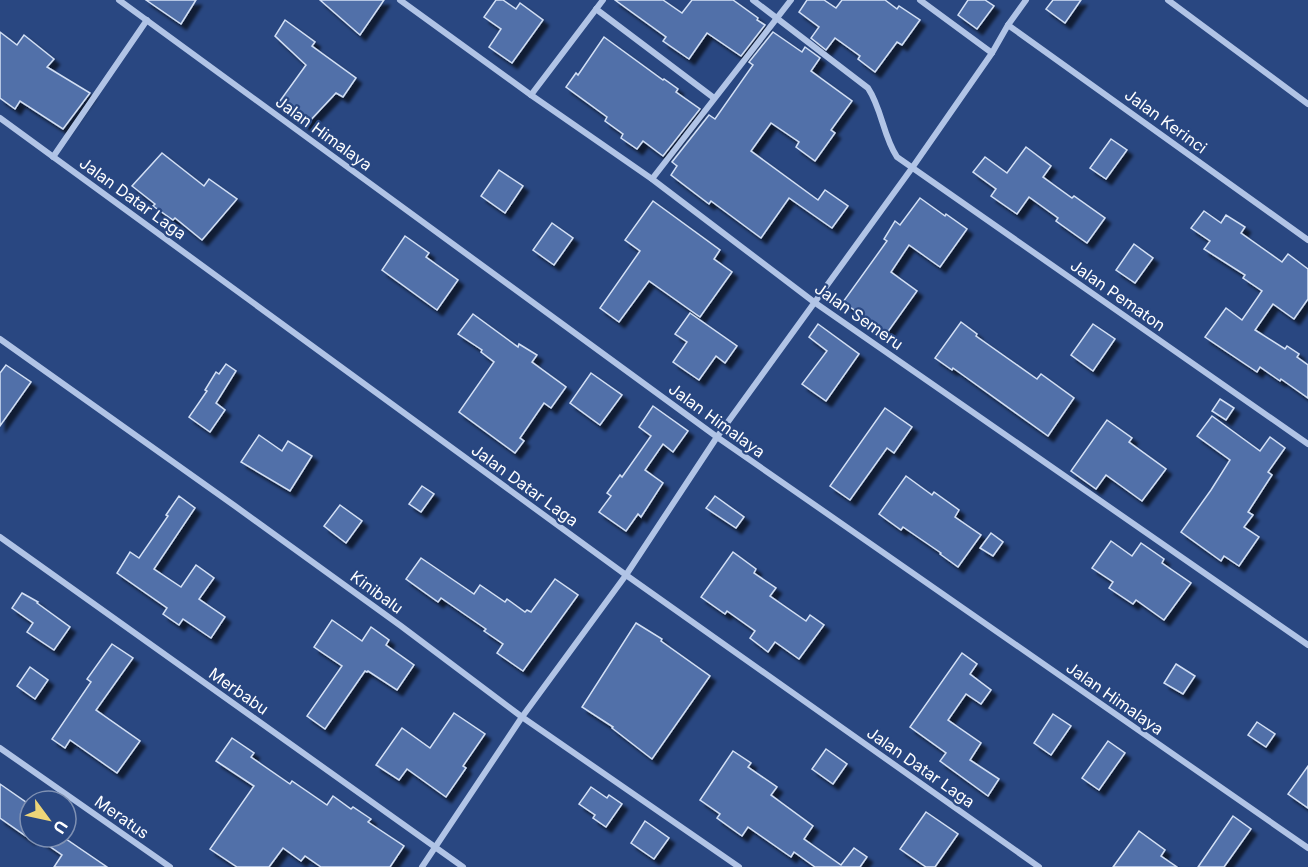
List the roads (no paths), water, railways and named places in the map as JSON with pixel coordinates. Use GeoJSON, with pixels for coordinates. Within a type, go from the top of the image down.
{"type":"FeatureCollection","features":[{"type":"Feature","properties":{"kind":"street","name":"Jalan Himalaya"},"geometry":{"type":"LineString","coordinates":[[120,0],[717,437],[1308,848]]}},
{"type":"Feature","properties":{"kind":"street","name":"Jalan Semeru"},"geometry":{"type":"LineString","coordinates":[[400,0],[652,179],[814,302],[1308,645]]}},
{"type":"Feature","properties":{"kind":"street"},"geometry":{"type":"LineString","coordinates":[[531,95],[603,0]]}},
{"type":"Feature","properties":{"kind":"street","name":"Jalan Pematon"},"geometry":{"type":"LineString","coordinates":[[753,0],[868,88],[875,98],[890,148],[897,157],[1308,444]]}},
{"type":"Feature","properties":{"kind":"street"},"geometry":{"type":"LineString","coordinates":[[652,179],[791,0]]}},
{"type":"Feature","properties":{"kind":"street"},"geometry":{"type":"LineString","coordinates":[[920,0],[992,53]]}},
{"type":"Feature","properties":{"kind":"street"},"geometry":{"type":"LineString","coordinates":[[422,867],[522,717],[626,575],[717,437],[912,168],[1026,0]]}},
{"type":"Feature","properties":{"kind":"street"},"geometry":{"type":"LineString","coordinates":[[1168,0],[1308,104]]}},
{"type":"Feature","properties":{"kind":"street"},"geometry":{"type":"LineString","coordinates":[[596,9],[714,98]]}},
{"type":"Feature","properties":{"kind":"street"},"geometry":{"type":"LineString","coordinates":[[53,157],[147,20]]}},
{"type":"Feature","properties":{"kind":"street","name":"Jalan Kerinci"},"geometry":{"type":"LineString","coordinates":[[1008,25],[1308,240]]}},
{"type":"Feature","properties":{"kind":"street","name":"Jalan Datar Laga"},"geometry":{"type":"LineString","coordinates":[[0,118],[626,575],[1039,867]]}},
{"type":"Feature","properties":{"kind":"street","name":"Kinibalu"},"geometry":{"type":"LineString","coordinates":[[0,339],[364,599],[522,717],[739,867]]}},
{"type":"Feature","properties":{"kind":"street","name":"Merbabu"},"geometry":{"type":"LineString","coordinates":[[0,537],[463,867]]}},
{"type":"Feature","properties":{"kind":"street","name":"Meratus"},"geometry":{"type":"LineString","coordinates":[[0,748],[170,867]]}}]}
